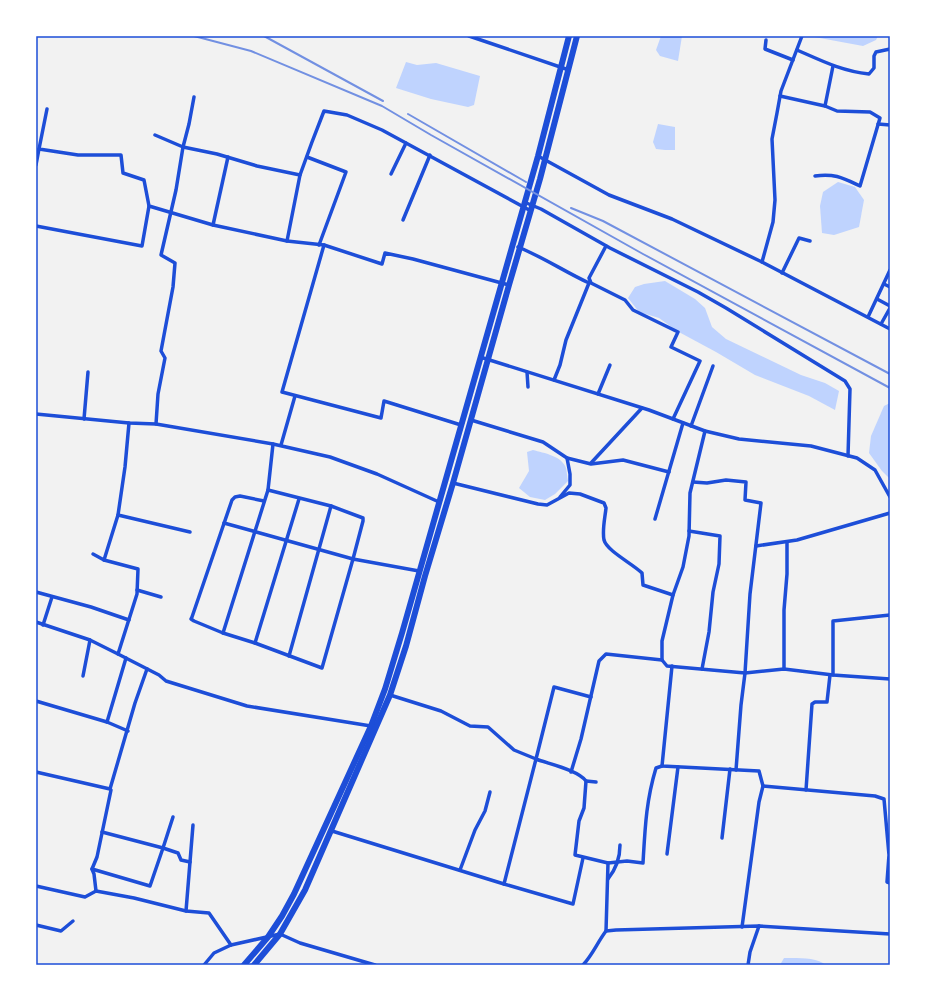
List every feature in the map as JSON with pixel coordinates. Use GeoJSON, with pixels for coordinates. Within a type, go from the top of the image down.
{"type":"FeatureCollection","features":[{"type":"Feature","properties":{"kind":"highway"},"geometry":{"type":"LineString","coordinates":[[244,965],[268,937],[294,894],[370,726],[389,675],[538,156],[569,36]]}},
{"type":"Feature","properties":{"kind":"highway"},"geometry":{"type":"LineString","coordinates":[[254,965],[280,934],[305,890],[390,695],[546,160],[578,36]]}},
{"type":"Feature","properties":{"kind":"street"},"geometry":{"type":"LineString","coordinates":[[469,36],[569,70]]}},
{"type":"Feature","properties":{"kind":"street"},"geometry":{"type":"LineString","coordinates":[[762,262],[773,222],[775,200],[772,139],[780,96],[802,36]]}},
{"type":"Feature","properties":{"kind":"street"},"geometry":{"type":"LineString","coordinates":[[766,40],[765,49],[793,60]]}},
{"type":"Feature","properties":{"kind":"street"},"geometry":{"type":"LineString","coordinates":[[797,50],[833,66],[852,72],[869,74],[874,68],[874,56],[876,52],[890,50]]}},
{"type":"Feature","properties":{"kind":"street"},"geometry":{"type":"LineString","coordinates":[[825,106],[833,66]]}},
{"type":"Feature","properties":{"kind":"street"},"geometry":{"type":"LineString","coordinates":[[780,96],[825,106],[837,111],[870,112],[880,118],[860,186],[827,174],[815,176]]}},
{"type":"Feature","properties":{"kind":"street"},"geometry":{"type":"LineString","coordinates":[[156,424],[158,394],[165,358],[160,351],[173,287],[175,263],[161,255],[176,190],[183,147],[194,97]]}},
{"type":"Feature","properties":{"kind":"street"},"geometry":{"type":"LineString","coordinates":[[36,165],[39,149],[38,141],[47,109]]}},
{"type":"Feature","properties":{"kind":"street"},"geometry":{"type":"LineString","coordinates":[[287,241],[300,175],[324,111],[347,115],[382,130],[524,205],[726,308],[845,381],[850,389],[848,456]]}},
{"type":"Feature","properties":{"kind":"street"},"geometry":{"type":"LineString","coordinates":[[878,124],[890,125]]}},
{"type":"Feature","properties":{"kind":"street"},"geometry":{"type":"LineString","coordinates":[[155,135],[183,147],[228,157],[256,166],[300,175]]}},
{"type":"Feature","properties":{"kind":"street"},"geometry":{"type":"LineString","coordinates":[[391,174],[406,143]]}},
{"type":"Feature","properties":{"kind":"street"},"geometry":{"type":"LineString","coordinates":[[36,226],[142,246],[148,206],[144,180],[123,173],[121,155],[78,155],[39,149]]}},
{"type":"Feature","properties":{"kind":"street"},"geometry":{"type":"LineString","coordinates":[[403,220],[430,155]]}},
{"type":"Feature","properties":{"kind":"street"},"geometry":{"type":"LineString","coordinates":[[538,156],[609,195],[672,219],[782,272],[890,329]]}},
{"type":"Feature","properties":{"kind":"street"},"geometry":{"type":"LineString","coordinates":[[213,225],[228,157]]}},
{"type":"Feature","properties":{"kind":"street"},"geometry":{"type":"LineString","coordinates":[[307,157],[346,172],[319,245]]}},
{"type":"Feature","properties":{"kind":"street"},"geometry":{"type":"LineString","coordinates":[[524,205],[532,208]]}},
{"type":"Feature","properties":{"kind":"street"},"geometry":{"type":"LineString","coordinates":[[148,206],[213,225],[287,241],[324,245],[382,264],[385,253],[509,285]]}},
{"type":"Feature","properties":{"kind":"street"},"geometry":{"type":"LineString","coordinates":[[782,272],[799,238],[810,241]]}},
{"type":"Feature","properties":{"kind":"street"},"geometry":{"type":"LineString","coordinates":[[512,244],[545,259],[573,276],[589,282],[566,340],[560,365],[554,380]]}},
{"type":"Feature","properties":{"kind":"street"},"geometry":{"type":"LineString","coordinates":[[324,245],[282,392],[381,418],[384,401],[461,426]]}},
{"type":"Feature","properties":{"kind":"street"},"geometry":{"type":"LineString","coordinates":[[606,246],[589,278],[591,283],[626,300],[633,310],[678,332],[671,347],[700,361],[674,419]]}},
{"type":"Feature","properties":{"kind":"street"},"geometry":{"type":"LineString","coordinates":[[868,317],[890,270]]}},
{"type":"Feature","properties":{"kind":"street"},"geometry":{"type":"LineString","coordinates":[[884,284],[890,287]]}},
{"type":"Feature","properties":{"kind":"street"},"geometry":{"type":"LineString","coordinates":[[877,299],[890,307],[881,324]]}},
{"type":"Feature","properties":{"kind":"street"},"geometry":{"type":"LineString","coordinates":[[480,357],[642,408],[705,431],[739,439],[811,446],[857,458],[875,470],[890,496]]}},
{"type":"Feature","properties":{"kind":"street"},"geometry":{"type":"LineString","coordinates":[[598,394],[610,365]]}},
{"type":"Feature","properties":{"kind":"street"},"geometry":{"type":"LineString","coordinates":[[691,426],[713,366]]}},
{"type":"Feature","properties":{"kind":"street"},"geometry":{"type":"LineString","coordinates":[[84,418],[88,372]]}},
{"type":"Feature","properties":{"kind":"street"},"geometry":{"type":"LineString","coordinates":[[527,372],[528,387]]}},
{"type":"Feature","properties":{"kind":"street"},"geometry":{"type":"LineString","coordinates":[[281,445],[295,396]]}},
{"type":"Feature","properties":{"kind":"street"},"geometry":{"type":"LineString","coordinates":[[591,464],[642,408]]}},
{"type":"Feature","properties":{"kind":"street"},"geometry":{"type":"LineString","coordinates":[[36,414],[129,424],[156,424],[281,445],[337,459],[377,474],[439,502]]}},
{"type":"Feature","properties":{"kind":"street"},"geometry":{"type":"LineString","coordinates":[[471,420],[543,442],[567,458],[591,464],[623,460],[669,472]]}},
{"type":"Feature","properties":{"kind":"street"},"geometry":{"type":"LineString","coordinates":[[655,519],[683,423]]}},
{"type":"Feature","properties":{"kind":"street"},"geometry":{"type":"LineString","coordinates":[[104,560],[118,515],[129,424]]}},
{"type":"Feature","properties":{"kind":"street"},"geometry":{"type":"LineString","coordinates":[[705,431],[690,493],[689,531],[683,567],[673,595],[662,641],[662,660],[667,666],[745,673],[784,669],[832,675],[890,679]]}},
{"type":"Feature","properties":{"kind":"street"},"geometry":{"type":"LineString","coordinates":[[223,633],[268,490],[273,444]]}},
{"type":"Feature","properties":{"kind":"street"},"geometry":{"type":"LineString","coordinates":[[560,498],[570,485],[570,474],[567,458]]}},
{"type":"Feature","properties":{"kind":"street"},"geometry":{"type":"LineString","coordinates":[[693,482],[707,483],[726,480],[746,482],[745,500],[761,503],[750,594],[745,673],[736,770]]}},
{"type":"Feature","properties":{"kind":"street"},"geometry":{"type":"LineString","coordinates":[[453,483],[538,504],[547,505],[569,493],[580,494],[604,503],[606,508],[604,541],[611,551],[642,572],[643,585],[673,595]]}},
{"type":"Feature","properties":{"kind":"street"},"geometry":{"type":"LineString","coordinates":[[264,501],[240,496],[235,497],[232,500],[191,619],[223,633],[255,643],[322,668],[353,560],[363,518],[331,506],[268,490]]}},
{"type":"Feature","properties":{"kind":"street"},"geometry":{"type":"LineString","coordinates":[[255,643],[288,540],[299,499]]}},
{"type":"Feature","properties":{"kind":"street"},"geometry":{"type":"LineString","coordinates":[[289,656],[331,506]]}},
{"type":"Feature","properties":{"kind":"street"},"geometry":{"type":"LineString","coordinates":[[756,546],[787,542],[890,513]]}},
{"type":"Feature","properties":{"kind":"street"},"geometry":{"type":"LineString","coordinates":[[118,515],[190,532]]}},
{"type":"Feature","properties":{"kind":"street"},"geometry":{"type":"LineString","coordinates":[[224,523],[288,540],[353,560],[419,572]]}},
{"type":"Feature","properties":{"kind":"street"},"geometry":{"type":"LineString","coordinates":[[689,531],[720,536],[719,564],[713,592],[709,632],[702,669]]}},
{"type":"Feature","properties":{"kind":"street"},"geometry":{"type":"LineString","coordinates":[[784,669],[784,610],[787,574],[787,542]]}},
{"type":"Feature","properties":{"kind":"street"},"geometry":{"type":"LineString","coordinates":[[93,554],[104,560],[138,569],[137,590],[118,654]]}},
{"type":"Feature","properties":{"kind":"street"},"geometry":{"type":"LineString","coordinates":[[137,590],[161,597]]}},
{"type":"Feature","properties":{"kind":"street"},"geometry":{"type":"LineString","coordinates":[[36,592],[91,607],[129,620]]}},
{"type":"Feature","properties":{"kind":"street"},"geometry":{"type":"LineString","coordinates":[[43,625],[52,596]]}},
{"type":"Feature","properties":{"kind":"street"},"geometry":{"type":"LineString","coordinates":[[806,790],[812,704],[815,702],[827,702],[832,675],[833,621],[890,615]]}},
{"type":"Feature","properties":{"kind":"street"},"geometry":{"type":"LineString","coordinates":[[36,622],[90,640],[159,675],[166,681],[247,706],[370,726]]}},
{"type":"Feature","properties":{"kind":"street"},"geometry":{"type":"LineString","coordinates":[[83,676],[90,640]]}},
{"type":"Feature","properties":{"kind":"street"},"geometry":{"type":"LineString","coordinates":[[572,772],[599,661],[606,654],[662,660]]}},
{"type":"Feature","properties":{"kind":"street"},"geometry":{"type":"LineString","coordinates":[[107,722],[126,658]]}},
{"type":"Feature","properties":{"kind":"street"},"geometry":{"type":"LineString","coordinates":[[662,766],[672,666]]}},
{"type":"Feature","properties":{"kind":"street"},"geometry":{"type":"LineString","coordinates":[[36,772],[110,789],[147,669]]}},
{"type":"Feature","properties":{"kind":"street"},"geometry":{"type":"LineString","coordinates":[[504,884],[554,687],[591,697]]}},
{"type":"Feature","properties":{"kind":"street"},"geometry":{"type":"LineString","coordinates":[[390,695],[441,711],[470,726],[488,727],[514,750],[536,760],[572,772],[584,778],[586,781],[596,782]]}},
{"type":"Feature","properties":{"kind":"street"},"geometry":{"type":"LineString","coordinates":[[36,701],[107,722],[128,731]]}},
{"type":"Feature","properties":{"kind":"street"},"geometry":{"type":"LineString","coordinates":[[586,781],[584,808],[579,821],[575,855],[608,863],[627,861],[643,863],[647,804],[656,768],[662,766],[678,766],[759,771],[762,786],[742,926]]}},
{"type":"Feature","properties":{"kind":"street"},"geometry":{"type":"LineString","coordinates":[[667,854],[678,766]]}},
{"type":"Feature","properties":{"kind":"street"},"geometry":{"type":"LineString","coordinates":[[722,838],[730,770]]}},
{"type":"Feature","properties":{"kind":"street"},"geometry":{"type":"LineString","coordinates":[[762,786],[875,796],[884,799],[889,855],[887,882],[890,883]]}},
{"type":"Feature","properties":{"kind":"street"},"geometry":{"type":"LineString","coordinates":[[96,891],[92,869],[97,857],[111,790]]}},
{"type":"Feature","properties":{"kind":"street"},"geometry":{"type":"LineString","coordinates":[[460,870],[475,830],[485,811],[490,792]]}},
{"type":"Feature","properties":{"kind":"street"},"geometry":{"type":"LineString","coordinates":[[92,869],[150,886],[173,817]]}},
{"type":"Feature","properties":{"kind":"street"},"geometry":{"type":"LineString","coordinates":[[186,912],[193,825]]}},
{"type":"Feature","properties":{"kind":"street"},"geometry":{"type":"LineString","coordinates":[[332,831],[573,904],[583,858]]}},
{"type":"Feature","properties":{"kind":"street"},"geometry":{"type":"LineString","coordinates":[[102,832],[178,853],[180,860],[190,862]]}},
{"type":"Feature","properties":{"kind":"street"},"geometry":{"type":"LineString","coordinates":[[608,880],[615,871],[620,854],[620,845]]}},
{"type":"Feature","properties":{"kind":"street"},"geometry":{"type":"LineString","coordinates":[[583,965],[592,956],[601,938],[606,932],[608,863]]}},
{"type":"Feature","properties":{"kind":"street"},"geometry":{"type":"LineString","coordinates":[[36,886],[85,896],[96,891],[134,898],[186,912],[209,913],[231,945]]}},
{"type":"Feature","properties":{"kind":"street"},"geometry":{"type":"LineString","coordinates":[[36,924],[61,931],[73,921]]}},
{"type":"Feature","properties":{"kind":"street"},"geometry":{"type":"LineString","coordinates":[[748,965],[750,952],[759,926]]}},
{"type":"Feature","properties":{"kind":"street"},"geometry":{"type":"LineString","coordinates":[[606,932],[616,930],[759,926],[890,934]]}},
{"type":"Feature","properties":{"kind":"street"},"geometry":{"type":"LineString","coordinates":[[204,965],[214,953],[231,945],[280,934],[300,943],[375,965]]}},
{"type":"Feature","properties":{"kind":"water"},"geometry":{"type":"Polygon","coordinates":[[[661,36],[682,36],[678,61],[660,56],[656,50],[661,36]]]}},
{"type":"Feature","properties":{"kind":"water"},"geometry":{"type":"Polygon","coordinates":[[[809,36],[878,36],[876,40],[863,46],[809,36]]]}},
{"type":"Feature","properties":{"kind":"water"},"geometry":{"type":"Polygon","coordinates":[[[406,62],[417,65],[436,63],[480,76],[474,105],[468,107],[431,99],[396,88],[406,62]]]}},
{"type":"Feature","properties":{"kind":"water"},"geometry":{"type":"Polygon","coordinates":[[[658,124],[675,127],[675,150],[656,149],[653,142],[658,124]]]}},
{"type":"Feature","properties":{"kind":"water"},"geometry":{"type":"Polygon","coordinates":[[[838,182],[855,187],[864,200],[859,227],[834,235],[822,233],[820,206],[823,192],[838,182]]]}},
{"type":"Feature","properties":{"kind":"water"},"geometry":{"type":"Polygon","coordinates":[[[665,281],[695,299],[705,308],[712,327],[726,339],[801,375],[825,383],[839,391],[835,410],[809,396],[755,375],[677,331],[659,318],[639,312],[628,298],[635,287],[665,281]]]}},
{"type":"Feature","properties":{"kind":"water"},"geometry":{"type":"Polygon","coordinates":[[[890,403],[890,479],[869,453],[871,436],[884,406],[890,403]]]}},
{"type":"Feature","properties":{"kind":"water"},"geometry":{"type":"Polygon","coordinates":[[[533,450],[557,458],[566,468],[568,481],[555,494],[545,500],[530,497],[519,488],[529,471],[527,452],[533,450]]]}},
{"type":"Feature","properties":{"kind":"water"},"geometry":{"type":"Polygon","coordinates":[[[784,958],[812,959],[826,965],[780,965],[784,958]]]}},
{"type":"Feature","properties":{"kind":"railway"},"geometry":{"type":"LineString","coordinates":[[194,36],[251,51],[382,106],[643,254],[890,388]]}},
{"type":"Feature","properties":{"kind":"railway"},"geometry":{"type":"LineString","coordinates":[[264,36],[383,101]]}},
{"type":"Feature","properties":{"kind":"railway"},"geometry":{"type":"LineString","coordinates":[[408,114],[526,182]]}},
{"type":"Feature","properties":{"kind":"railway"},"geometry":{"type":"LineString","coordinates":[[571,208],[603,221],[890,374]]}}]}
